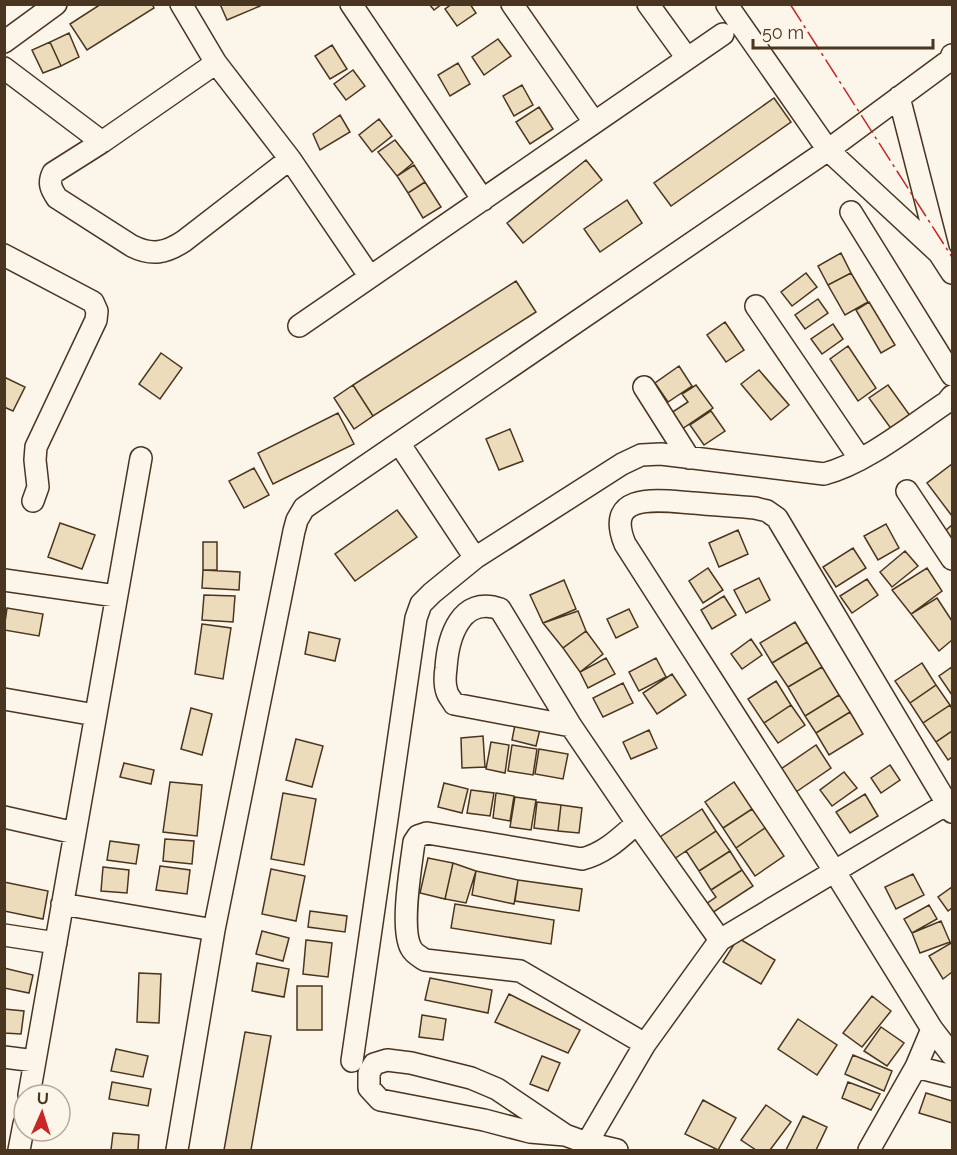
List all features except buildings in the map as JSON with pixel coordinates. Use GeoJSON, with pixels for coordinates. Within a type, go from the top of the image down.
{"type":"FeatureCollection","features":[{"type":"Feature","properties":{"kind":"street"},"geometry":{"type":"LineString","coordinates":[[4,42],[56,4]]}},
{"type":"Feature","properties":{"kind":"street"},"geometry":{"type":"LineString","coordinates":[[181,4],[216,63],[290,159],[370,277]]}},
{"type":"Feature","properties":{"kind":"street"},"geometry":{"type":"LineString","coordinates":[[351,4],[483,200]]}},
{"type":"Feature","properties":{"kind":"street"},"geometry":{"type":"LineString","coordinates":[[512,4],[594,122]]}},
{"type":"Feature","properties":{"kind":"street"},"geometry":{"type":"LineString","coordinates":[[648,4],[687,58]]}},
{"type":"Feature","properties":{"kind":"street"},"geometry":{"type":"LineString","coordinates":[[727,5],[828,150],[939,253],[952,273]]}},
{"type":"Feature","properties":{"kind":"street"},"geometry":{"type":"LineString","coordinates":[[299,326],[723,34]]}},
{"type":"Feature","properties":{"kind":"street"},"geometry":{"type":"LineString","coordinates":[[177,1150],[214,930],[297,519],[304,508],[828,150],[950,60],[952,55]]}},
{"type":"Feature","properties":{"kind":"street"},"geometry":{"type":"LineString","coordinates":[[216,63],[53,173],[50,180],[51,188],[57,198],[132,246],[143,251],[159,253],[184,241],[290,159]]}},
{"type":"Feature","properties":{"kind":"street"},"geometry":{"type":"LineString","coordinates":[[4,69],[102,142]]}},
{"type":"Feature","properties":{"kind":"street"},"geometry":{"type":"LineString","coordinates":[[899,97],[939,253]]}},
{"type":"Feature","properties":{"kind":"street"},"geometry":{"type":"LineString","coordinates":[[851,212],[952,375]]}},
{"type":"Feature","properties":{"kind":"street"},"geometry":{"type":"LineString","coordinates":[[4,255],[93,302],[97,311],[96,320],[36,447],[38,487],[33,501]]}},
{"type":"Feature","properties":{"kind":"street"},"geometry":{"type":"LineString","coordinates":[[756,306],[860,459]]}},
{"type":"Feature","properties":{"kind":"street"},"geometry":{"type":"LineString","coordinates":[[644,387],[689,458]]}},
{"type":"Feature","properties":{"kind":"street"},"geometry":{"type":"LineString","coordinates":[[352,1061],[416,618],[422,604],[475,558],[612,470],[641,455],[661,454],[824,474],[842,469],[860,459],[947,402],[952,396]]}},
{"type":"Feature","properties":{"kind":"street"},"geometry":{"type":"LineString","coordinates":[[399,443],[475,558]]}},
{"type":"Feature","properties":{"kind":"street"},"geometry":{"type":"LineString","coordinates":[[31,1083],[141,458]]}},
{"type":"Feature","properties":{"kind":"street"},"geometry":{"type":"LineString","coordinates":[[907,491],[952,559]]}},
{"type":"Feature","properties":{"kind":"street"},"geometry":{"type":"LineString","coordinates":[[587,1143],[645,1044],[720,940],[835,872],[951,806],[777,518],[767,511],[744,507],[647,500],[630,506],[622,514],[619,529],[625,544],[835,872],[932,1029],[952,1055]]}},
{"type":"Feature","properties":{"kind":"street"},"geometry":{"type":"LineString","coordinates":[[4,580],[116,596]]}},
{"type":"Feature","properties":{"kind":"street"},"geometry":{"type":"LineString","coordinates":[[571,726],[454,704],[447,692],[445,678],[447,659],[455,627],[464,615],[477,606],[488,605],[500,609],[571,726],[720,940]]}},
{"type":"Feature","properties":{"kind":"street"},"geometry":{"type":"LineString","coordinates":[[4,699],[95,715]]}},
{"type":"Feature","properties":{"kind":"street"},"geometry":{"type":"LineString","coordinates":[[4,817],[75,833]]}},
{"type":"Feature","properties":{"kind":"street"},"geometry":{"type":"LineString","coordinates":[[637,823],[610,847],[594,856],[582,859],[427,833],[418,836],[414,842],[406,935],[414,953],[425,960],[520,972],[645,1044]]}},
{"type":"Feature","properties":{"kind":"street"},"geometry":{"type":"LineString","coordinates":[[62,904],[214,930]]}},
{"type":"Feature","properties":{"kind":"street"},"geometry":{"type":"LineString","coordinates":[[4,936],[56,943]]}},
{"type":"Feature","properties":{"kind":"street"},"geometry":{"type":"LineString","coordinates":[[868,1150],[916,1067],[932,1029]]}},
{"type":"Feature","properties":{"kind":"street"},"geometry":{"type":"LineString","coordinates":[[4,1057],[35,1061]]}},
{"type":"Feature","properties":{"kind":"street"},"geometry":{"type":"LineString","coordinates":[[565,1134],[530,1132],[484,1120],[380,1100],[369,1088],[369,1073],[374,1064],[387,1060],[411,1063],[471,1078],[497,1089],[565,1134],[587,1143],[617,1150]]}},
{"type":"Feature","properties":{"kind":"street"},"geometry":{"type":"LineString","coordinates":[[916,1067],[952,1076]]}},
{"type":"Feature","properties":{"kind":"power"},"geometry":{"type":"LineString","coordinates":[[790,4],[952,257]]}}]}
